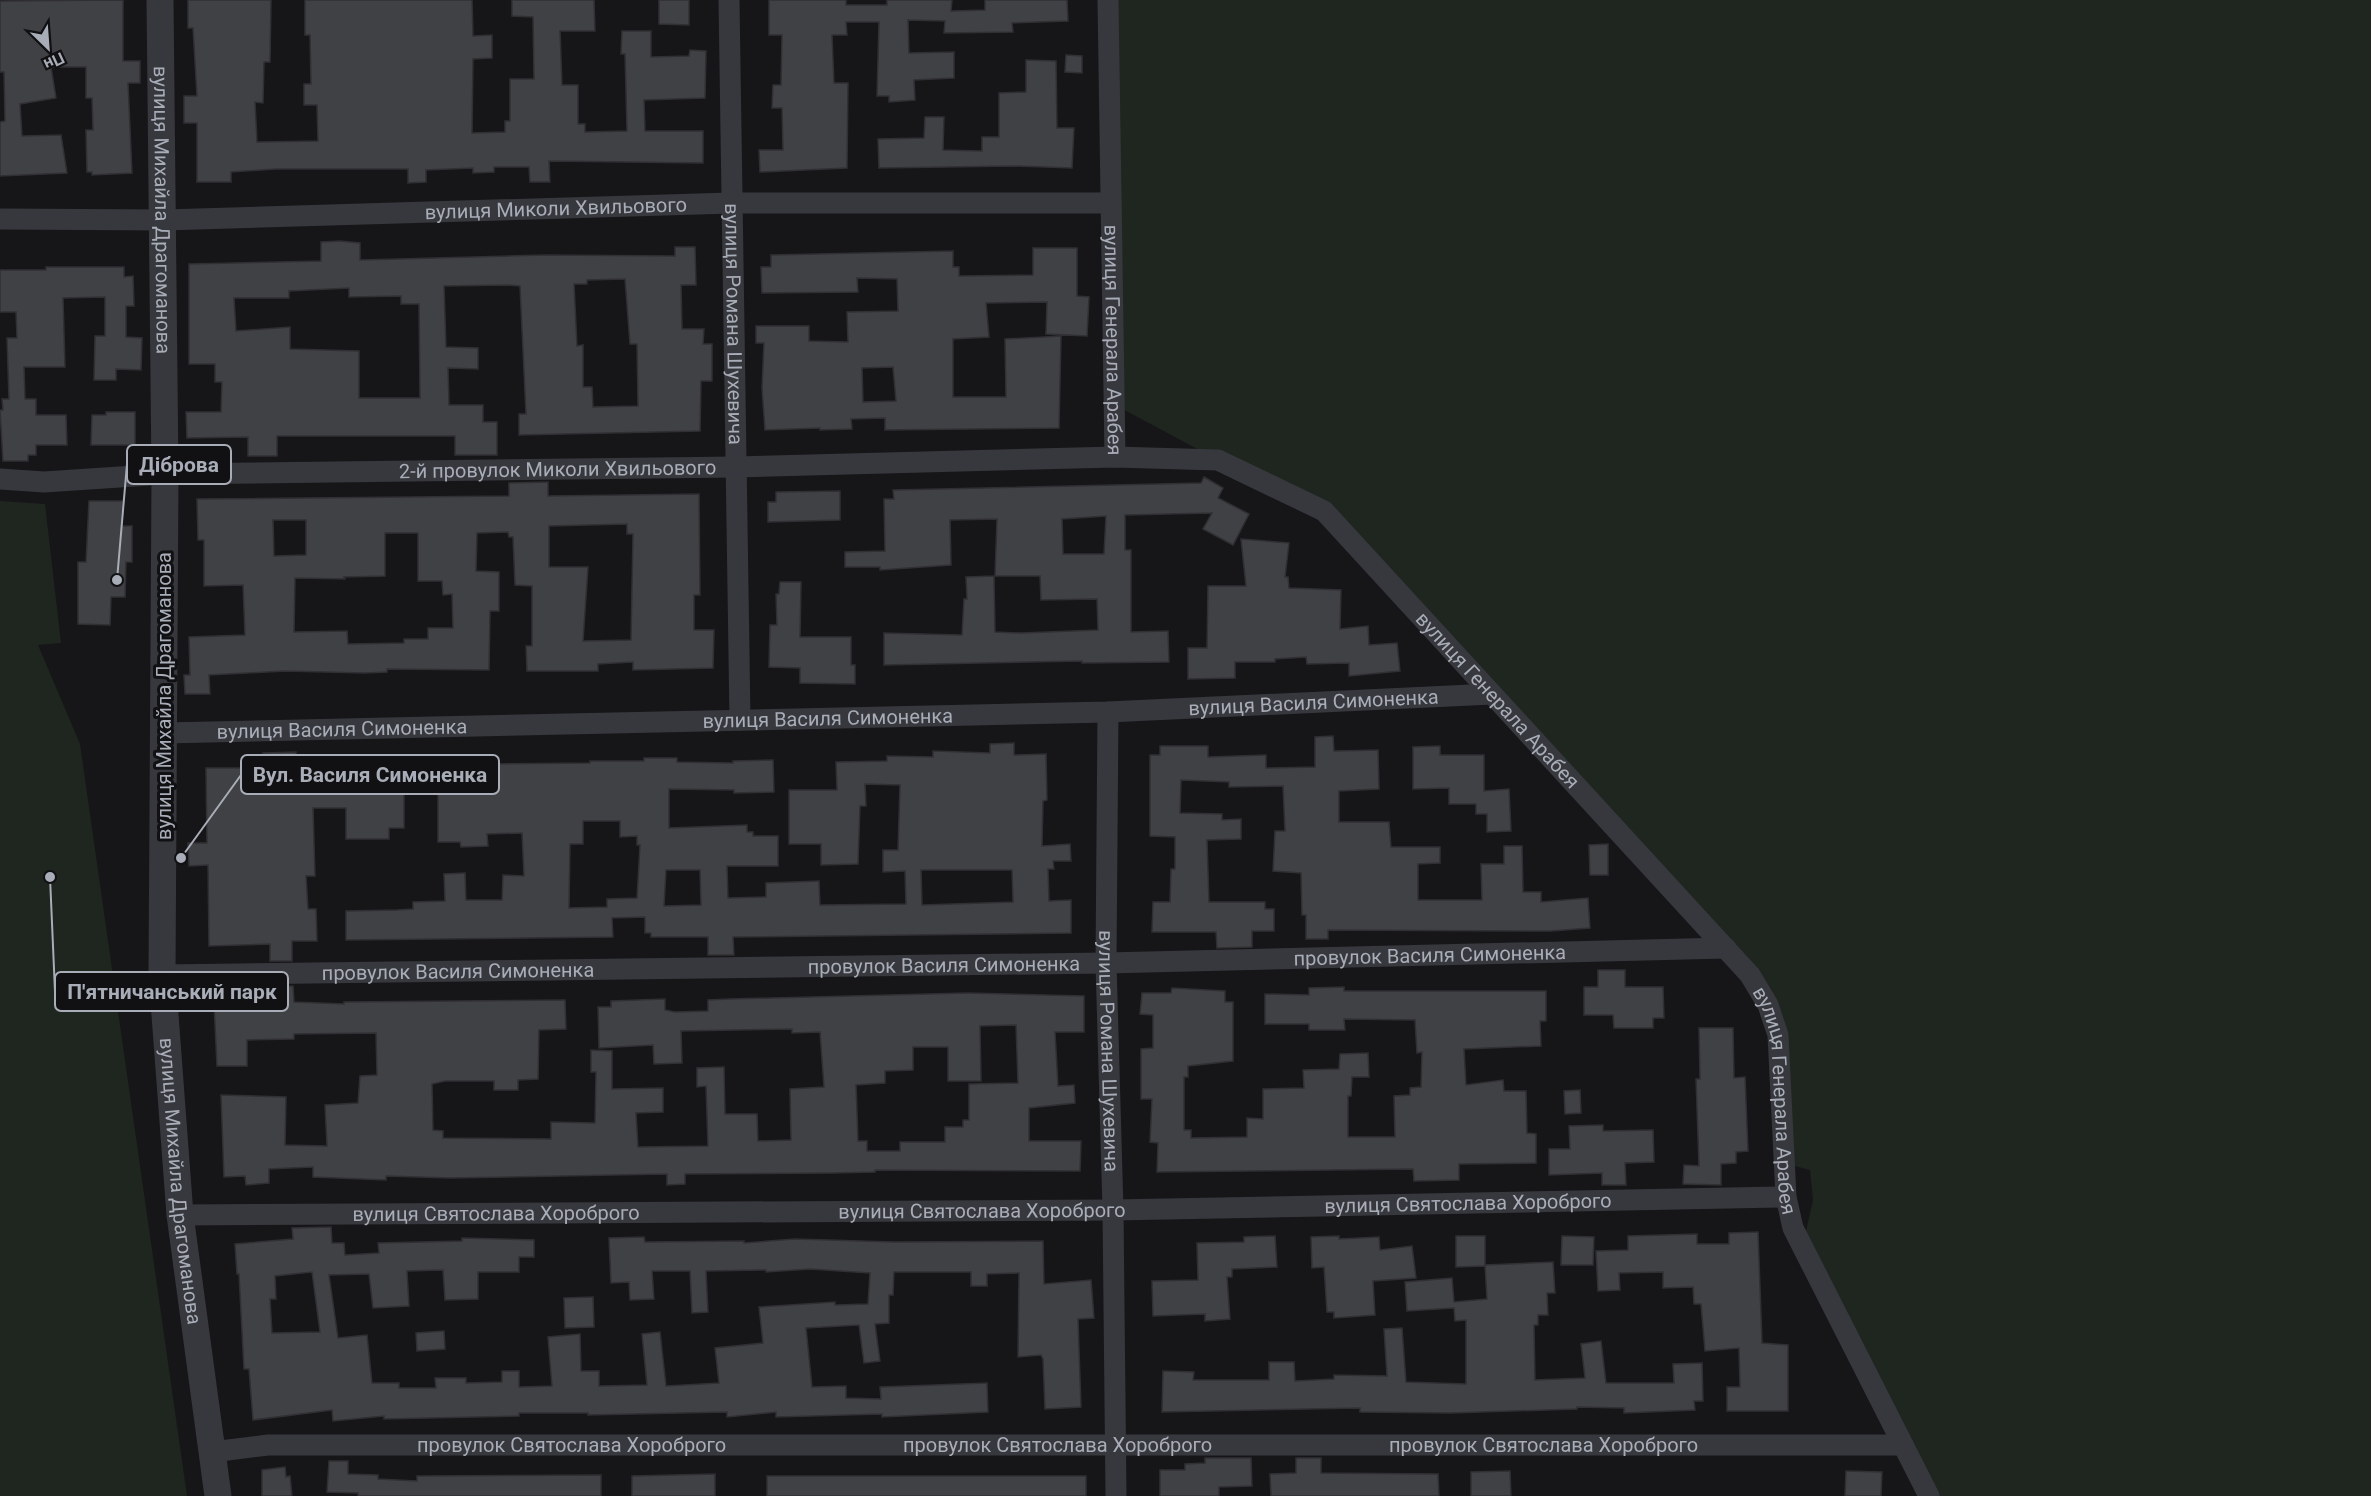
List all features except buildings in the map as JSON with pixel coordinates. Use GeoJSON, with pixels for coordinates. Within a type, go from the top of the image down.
{"type":"FeatureCollection","features":[{"type":"Feature","properties":{"kind":"street","name":"вулиця Михайла Драгоманова"},"geometry":{"type":"LineString","coordinates":[[160,0],[165,474],[162,975],[180,1215],[218,1496]]}},
{"type":"Feature","properties":{"kind":"street","name":"вулиця Романа Шухевича"},"geometry":{"type":"LineString","coordinates":[[729,0],[740,720]]}},
{"type":"Feature","properties":{"kind":"street","name":"вулиця Генерала Арабея"},"geometry":{"type":"LineString","coordinates":[[1108,0],[1115,457],[1218,460],[1324,511],[1750,975],[1768,1005],[1779,1035],[1786,1197],[1793,1228],[1929,1496]]}},
{"type":"Feature","properties":{"kind":"street","name":"вулиця Миколи Хвильового"},"geometry":{"type":"LineString","coordinates":[[0,219],[164,220],[731,203],[1111,203]]}},
{"type":"Feature","properties":{"kind":"street","name":"2-й провулок Миколи Хвильового"},"geometry":{"type":"LineString","coordinates":[[0,478],[44,482],[165,474],[736,467],[1115,457]]}},
{"type":"Feature","properties":{"kind":"street","name":"вулиця Василя Симоненка"},"geometry":{"type":"LineString","coordinates":[[164,733],[1108,712],[1492,694]]}},
{"type":"Feature","properties":{"kind":"street","name":"вулиця Романа Шухевича"},"geometry":{"type":"LineString","coordinates":[[1108,712],[1106,963],[1113,1210],[1116,1496]]}},
{"type":"Feature","properties":{"kind":"street","name":"провулок Василя Симоненка"},"geometry":{"type":"LineString","coordinates":[[162,975],[1106,963],[1726,948]]}},
{"type":"Feature","properties":{"kind":"street","name":"вулиця Святослава Хороброго"},"geometry":{"type":"LineString","coordinates":[[180,1215],[1113,1210],[1786,1197]]}},
{"type":"Feature","properties":{"kind":"street","name":"провулок Святослава Хороброго"},"geometry":{"type":"LineString","coordinates":[[212,1452],[268,1446],[1903,1445]]}},
{"type":"Feature","properties":{"kind":"shaded area"},"geometry":{"type":"Polygon","coordinates":[[[1108,0],[2371,0],[2371,1496],[1929,1496],[1804,1241],[1813,1200],[1810,1170],[1791,1165],[1768,1005],[1324,511],[1218,460],[1115,405],[1108,0]]]}},
{"type":"Feature","properties":{"kind":"shaded area"},"geometry":{"type":"Polygon","coordinates":[[[0,501],[45,504],[61,643],[38,645],[80,744],[187,1496],[0,1496],[0,501]]]}},
{"type":"Feature","properties":{"kind":"place","name":"Діброва"},"geometry":{"type":"Point","coordinates":[117,580]}},
{"type":"Feature","properties":{"kind":"place","name":"Вул. Василя Симоненка"},"geometry":{"type":"Point","coordinates":[181,858]}},
{"type":"Feature","properties":{"kind":"place","name":"П'ятничанський парк"},"geometry":{"type":"Point","coordinates":[50,877]}}]}
